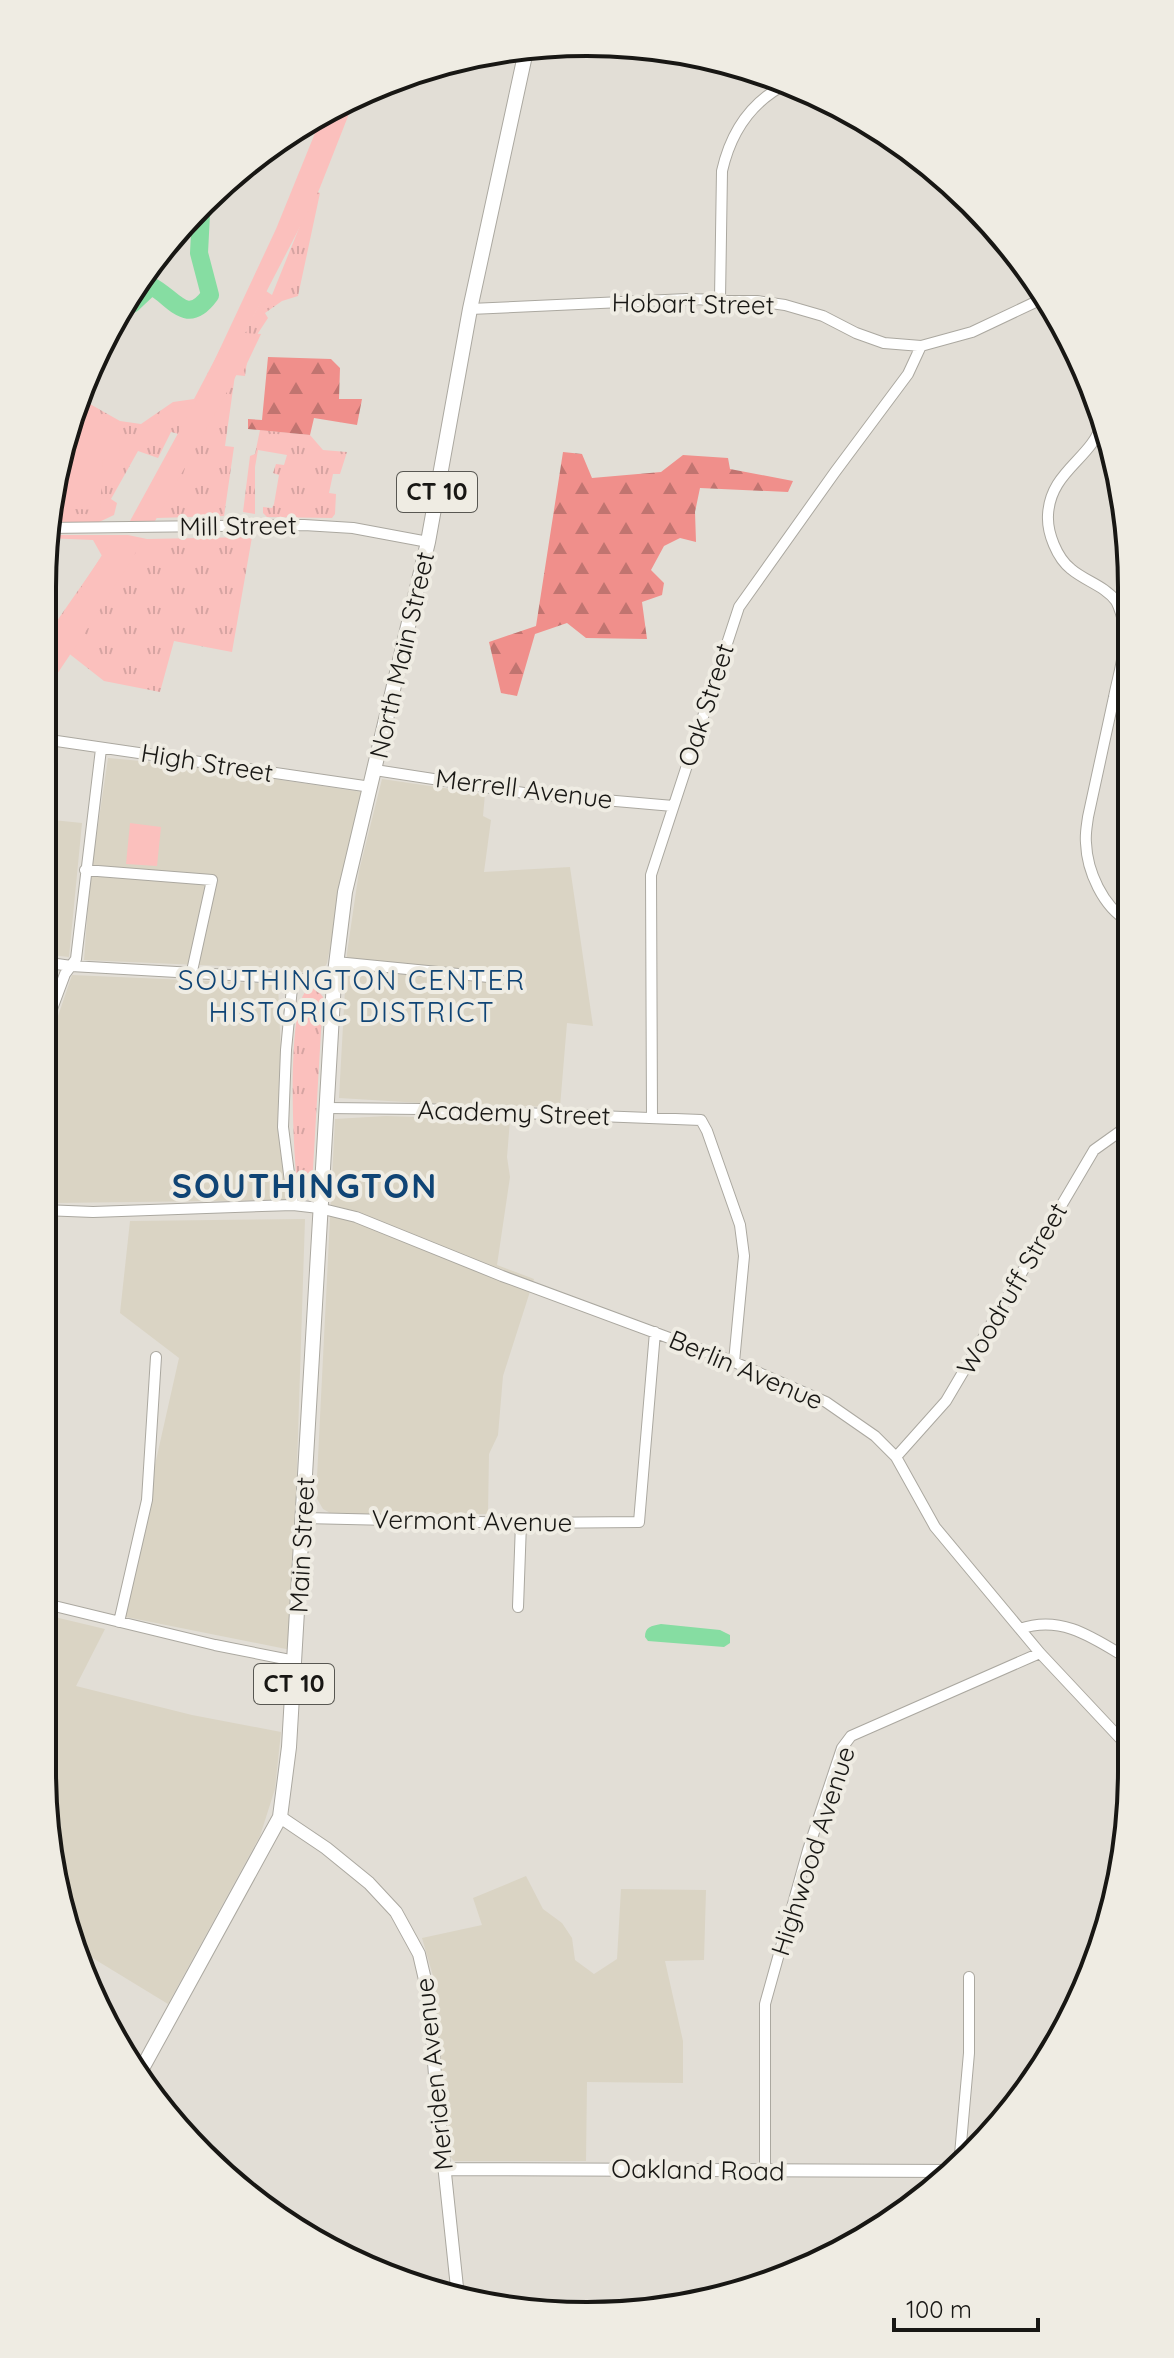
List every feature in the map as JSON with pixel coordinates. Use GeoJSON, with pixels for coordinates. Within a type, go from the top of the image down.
{"type":"FeatureCollection","features":[{"type":"Feature","properties":{"kind":"highway","name":"North Main Street"},"geometry":{"type":"LineString","coordinates":[[334,981],[345,892],[428,542],[470,309],[524,60]]}},
{"type":"Feature","properties":{"kind":"highway","name":"Main Street"},"geometry":{"type":"LineString","coordinates":[[144,2065],[280,1817],[288,1759],[295,1661],[334,981]]}},
{"type":"Feature","properties":{"kind":"main road","name":"Meriden Avenue"},"geometry":{"type":"LineString","coordinates":[[280,1817],[336,1855],[369,1883],[396,1912],[419,1954],[429,1997],[457,2286]]}},
{"type":"Feature","properties":{"kind":"main road","name":"Oakland Road"},"geometry":{"type":"LineString","coordinates":[[444,2169],[936,2171]]}},
{"type":"Feature","properties":{"kind":"street"},"geometry":{"type":"LineString","coordinates":[[720,299],[722,171],[727,151],[744,118],[774,90]]}},
{"type":"Feature","properties":{"kind":"street","name":"Hobart Street"},"geometry":{"type":"LineString","coordinates":[[470,309],[720,299],[785,305],[823,316],[884,343],[921,346],[972,332],[1035,302]]}},
{"type":"Feature","properties":{"kind":"street","name":"Oak Street"},"geometry":{"type":"LineString","coordinates":[[652,1118],[651,875],[739,607],[908,374],[921,346]]}},
{"type":"Feature","properties":{"kind":"street"},"geometry":{"type":"LineString","coordinates":[[1096,437],[1065,471],[1052,493],[1047,516],[1052,542],[1070,569],[1097,584],[1116,602],[1118,608]]}},
{"type":"Feature","properties":{"kind":"street","name":"Mill Street"},"geometry":{"type":"LineString","coordinates":[[60,528],[304,525],[353,528],[428,542]]}},
{"type":"Feature","properties":{"kind":"street"},"geometry":{"type":"LineString","coordinates":[[1118,676],[1085,842],[1091,872],[1105,899],[1118,911]]}},
{"type":"Feature","properties":{"kind":"street","name":"High Street"},"geometry":{"type":"LineString","coordinates":[[56,741],[371,787]]}},
{"type":"Feature","properties":{"kind":"street"},"geometry":{"type":"LineString","coordinates":[[56,998],[65,974],[76,959],[101,749]]}},
{"type":"Feature","properties":{"kind":"street","name":"Merrell Avenue"},"geometry":{"type":"LineString","coordinates":[[375,770],[524,793],[673,806]]}},
{"type":"Feature","properties":{"kind":"street"},"geometry":{"type":"LineString","coordinates":[[85,870],[212,880],[192,971]]}},
{"type":"Feature","properties":{"kind":"street"},"geometry":{"type":"LineString","coordinates":[[336,962],[499,978]]}},
{"type":"Feature","properties":{"kind":"street"},"geometry":{"type":"LineString","coordinates":[[56,964],[334,981]]}},
{"type":"Feature","properties":{"kind":"street"},"geometry":{"type":"LineString","coordinates":[[293,977],[283,1127],[293,1205]]}},
{"type":"Feature","properties":{"kind":"street","name":"Academy Street"},"geometry":{"type":"LineString","coordinates":[[327,1108],[701,1120],[740,1225],[744,1256],[734,1362]]}},
{"type":"Feature","properties":{"kind":"street","name":"Woodruff Street"},"geometry":{"type":"LineString","coordinates":[[896,1457],[946,1401],[1094,1150],[1118,1133]]}},
{"type":"Feature","properties":{"kind":"street","name":"Berlin Avenue"},"geometry":{"type":"LineString","coordinates":[[56,1211],[293,1205],[356,1217],[502,1276],[734,1362],[826,1402],[875,1436],[896,1457],[935,1527],[1040,1653],[1118,1736]]}},
{"type":"Feature","properties":{"kind":"street","name":"Vermont Avenue"},"geometry":{"type":"LineString","coordinates":[[304,1518],[521,1523],[639,1522],[655,1332]]}},
{"type":"Feature","properties":{"kind":"street"},"geometry":{"type":"LineString","coordinates":[[119,1622],[147,1500],[156,1357]]}},
{"type":"Feature","properties":{"kind":"street"},"geometry":{"type":"LineString","coordinates":[[518,1607],[521,1523]]}},
{"type":"Feature","properties":{"kind":"street"},"geometry":{"type":"LineString","coordinates":[[56,1606],[295,1661]]}},
{"type":"Feature","properties":{"kind":"street"},"geometry":{"type":"LineString","coordinates":[[1020,1629],[1047,1623],[1073,1629],[1118,1653]]}},
{"type":"Feature","properties":{"kind":"street","name":"Highwood Avenue"},"geometry":{"type":"LineString","coordinates":[[765,2171],[765,2004],[808,1850],[842,1748],[851,1736],[1040,1653]]}},
{"type":"Feature","properties":{"kind":"street"},"geometry":{"type":"LineString","coordinates":[[961,2147],[969,2053],[969,1977]]}},
{"type":"Feature","properties":{"kind":"shaded area"},"geometry":{"type":"Polygon","coordinates":[[[108,758],[174,764],[362,792],[327,963],[323,970],[307,974],[293,969],[84,960],[90,879],[108,758]]]}},
{"type":"Feature","properties":{"kind":"shaded area"},"geometry":{"type":"Polygon","coordinates":[[[382,779],[485,794],[483,816],[491,820],[484,872],[570,867],[593,1026],[567,1023],[560,1107],[339,1098],[347,953],[359,871],[382,779]]]}},
{"type":"Feature","properties":{"kind":"shaded area"},"geometry":{"type":"Polygon","coordinates":[[[56,820],[82,823],[69,957],[56,956],[56,820]]]}},
{"type":"Feature","properties":{"kind":"shaded area"},"geometry":{"type":"Polygon","coordinates":[[[72,975],[278,984],[287,1200],[56,1203],[56,1022],[72,975]]]}},
{"type":"Feature","properties":{"kind":"shaded area"},"geometry":{"type":"Polygon","coordinates":[[[386,1116],[510,1120],[507,1157],[510,1177],[497,1265],[534,1279],[503,1376],[498,1435],[489,1454],[488,1514],[332,1514],[323,1509],[316,1497],[335,1119],[386,1116]]]}},
{"type":"Feature","properties":{"kind":"shaded area"},"geometry":{"type":"Polygon","coordinates":[[[305,1219],[291,1650],[121,1616],[179,1358],[120,1313],[130,1221],[305,1219]]]}},
{"type":"Feature","properties":{"kind":"shaded area"},"geometry":{"type":"Polygon","coordinates":[[[56,1617],[105,1629],[76,1686],[192,1715],[281,1732],[275,1789],[260,1836],[168,2004],[89,1956],[74,1908],[66,1875],[57,1806],[56,1617]]]}},
{"type":"Feature","properties":{"kind":"shaded area"},"geometry":{"type":"Polygon","coordinates":[[[661,1624],[720,1630],[730,1635],[730,1643],[724,1647],[648,1641],[645,1637],[647,1629],[661,1624]]]}},
{"type":"Feature","properties":{"kind":"shaded area"},"geometry":{"type":"Polygon","coordinates":[[[526,1876],[543,1909],[562,1923],[572,1938],[575,1960],[594,1974],[617,1959],[621,1889],[706,1890],[704,1960],[665,1961],[683,2041],[683,2083],[587,2082],[586,2161],[454,2161],[449,2155],[433,1976],[422,1938],[482,1925],[473,1898],[526,1876]]]}},
{"type":"Feature","properties":{"kind":"green space"},"geometry":{"type":"Polygon","coordinates":[[[350,112],[319,190],[245,333],[261,334],[242,374],[237,374],[155,521],[130,521],[211,373],[316,131],[350,112]]]}},
{"type":"Feature","properties":{"kind":"green space"},"geometry":{"type":"Polygon","coordinates":[[[314,191],[320,193],[298,296],[282,301],[265,313],[268,318],[249,347],[245,376],[235,375],[225,446],[234,447],[224,516],[157,518],[156,509],[266,291],[272,295],[314,191]]]}},
{"type":"Feature","properties":{"kind":"green space"},"geometry":{"type":"Polygon","coordinates":[[[224,342],[186,436],[171,432],[158,458],[138,451],[111,499],[117,503],[114,515],[97,523],[60,523],[66,483],[89,403],[120,421],[141,424],[173,402],[194,399],[224,342]]]}},
{"type":"Feature","properties":{"kind":"green space"},"geometry":{"type":"Polygon","coordinates":[[[268,357],[331,359],[340,368],[339,399],[362,399],[357,425],[314,418],[310,435],[248,429],[248,419],[262,420],[268,357]]]}},
{"type":"Feature","properties":{"kind":"green space"},"geometry":{"type":"Polygon","coordinates":[[[89,404],[100,410],[101,422],[118,421],[120,459],[103,460],[100,510],[62,508],[74,450],[89,404]]]}},
{"type":"Feature","properties":{"kind":"green space"},"geometry":{"type":"Polygon","coordinates":[[[260,430],[310,435],[323,450],[347,452],[340,474],[333,474],[329,493],[336,494],[332,518],[267,517],[263,507],[272,508],[274,504],[279,475],[273,473],[276,464],[284,465],[287,455],[258,450],[255,514],[243,512],[250,456],[255,454],[260,430]]]}},
{"type":"Feature","properties":{"kind":"green space"},"geometry":{"type":"Polygon","coordinates":[[[563,452],[582,454],[592,478],[661,472],[683,455],[728,458],[730,469],[793,481],[788,492],[700,488],[695,512],[696,542],[680,538],[664,546],[651,570],[664,583],[662,595],[642,602],[647,639],[586,638],[567,623],[535,634],[517,696],[501,693],[489,642],[536,626],[563,452]]]}},
{"type":"Feature","properties":{"kind":"green space"},"geometry":{"type":"Polygon","coordinates":[[[59,535],[128,535],[147,539],[252,537],[232,652],[174,641],[160,692],[104,681],[67,652],[56,667],[56,622],[102,556],[93,540],[59,539],[59,535]]]}},
{"type":"Feature","properties":{"kind":"green space"},"geometry":{"type":"Polygon","coordinates":[[[111,541],[143,541],[56,676],[56,627],[111,541]]]}},
{"type":"Feature","properties":{"kind":"green space"},"geometry":{"type":"Polygon","coordinates":[[[130,823],[161,827],[157,866],[126,864],[130,823]]]}},
{"type":"Feature","properties":{"kind":"green space"},"geometry":{"type":"Polygon","coordinates":[[[308,989],[317,989],[323,997],[312,1186],[309,1190],[299,1188],[297,1180],[293,1079],[296,1021],[301,1000],[308,989]]]}},
{"type":"Feature","properties":{"kind":"waterway"},"geometry":{"type":"LineString","coordinates":[[146,291],[151,286],[187,310],[202,305],[210,295],[199,253],[200,224]]}},
{"type":"Feature","properties":{"kind":"district","name":"SOUTHINGTON CENTER HISTORIC DISTRICT"},"geometry":{"type":"Point","coordinates":[352,996]}},
{"type":"Feature","properties":{"kind":"district","name":"SOUTHINGTON"},"geometry":{"type":"Point","coordinates":[305,1186]}}]}
